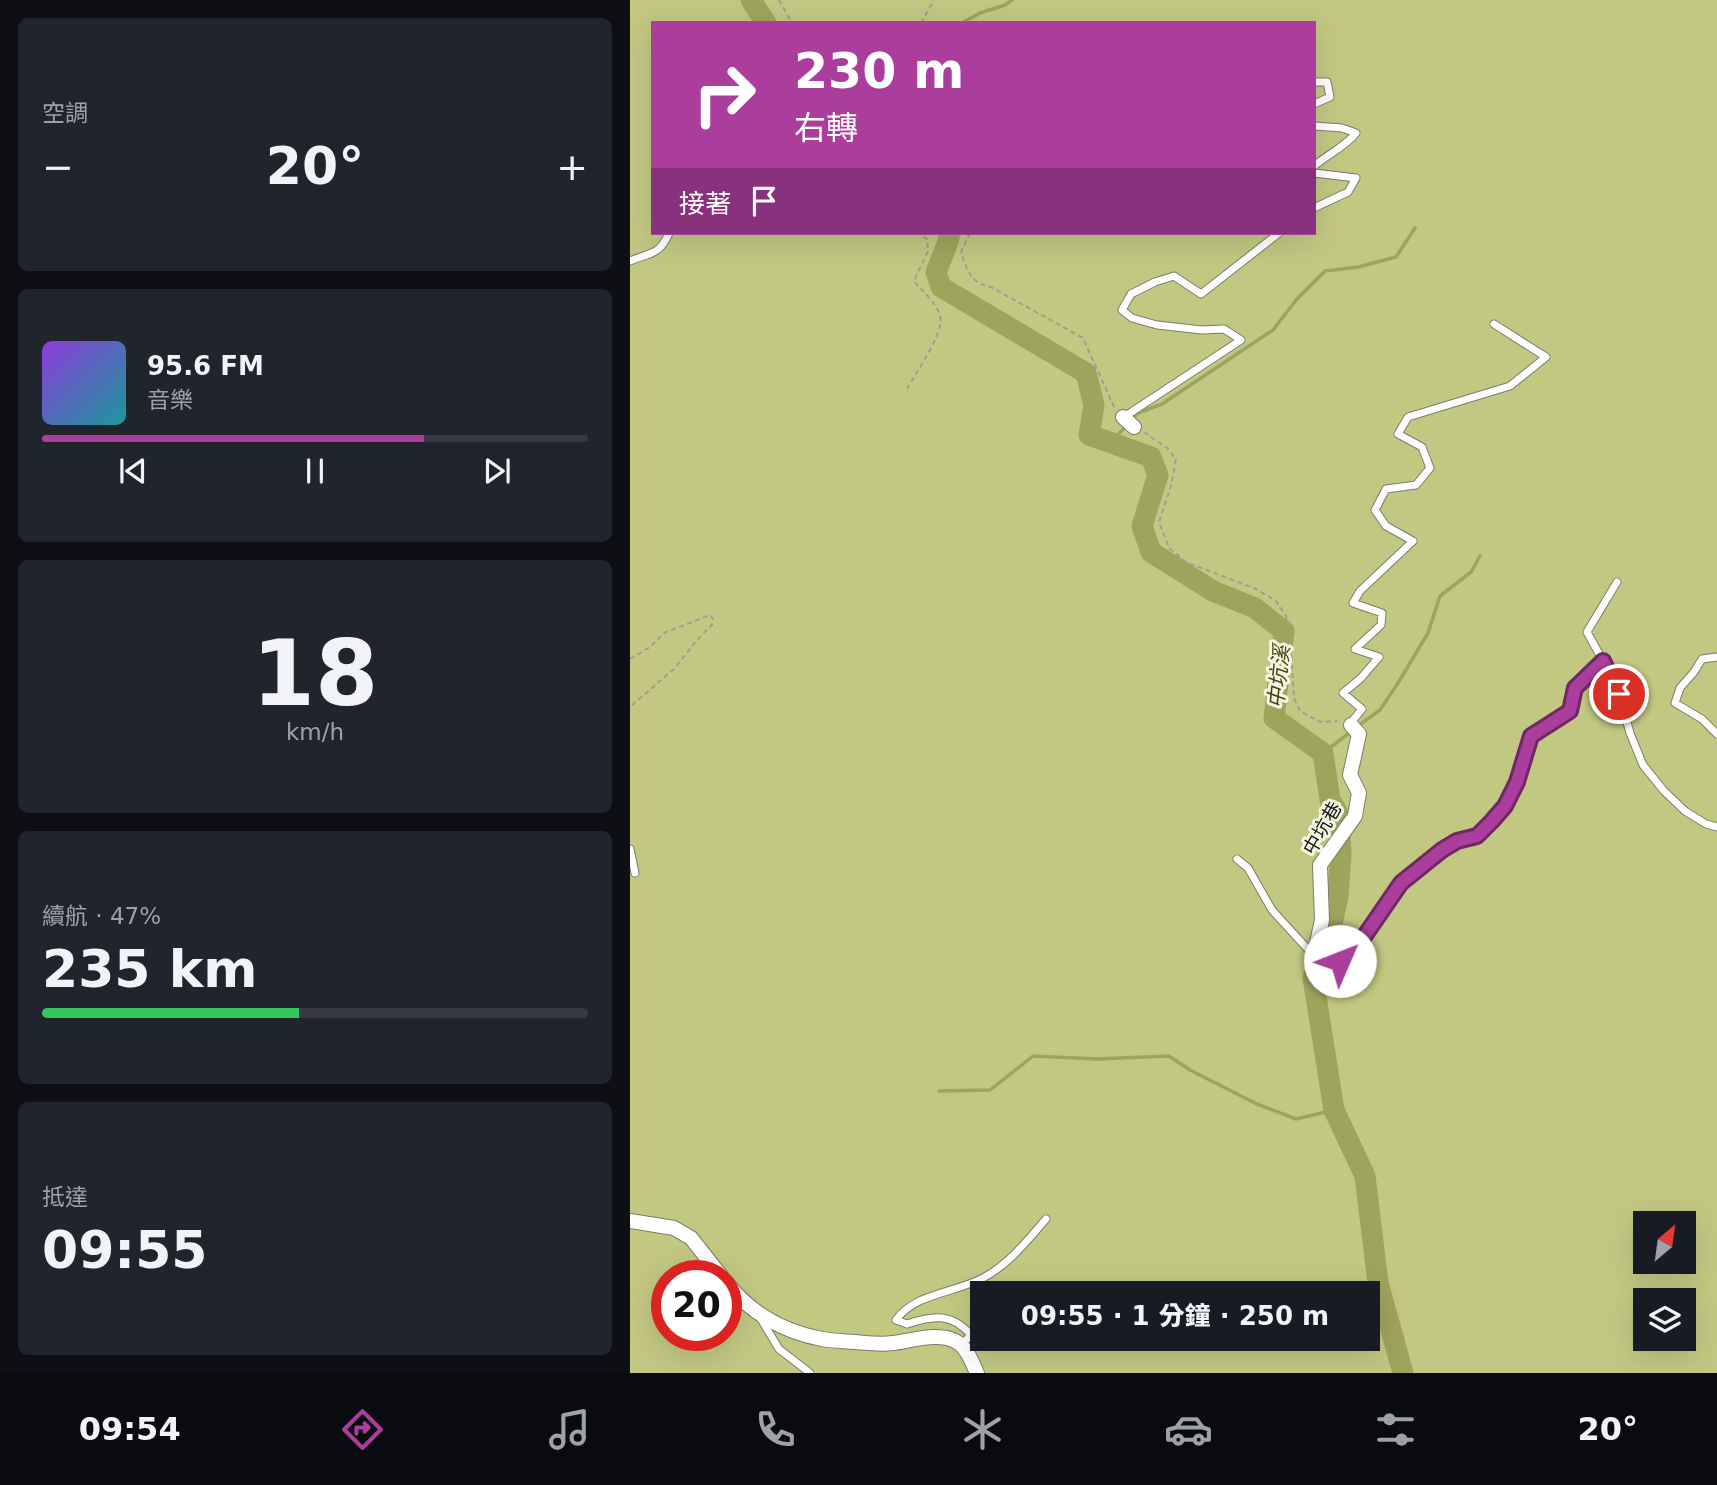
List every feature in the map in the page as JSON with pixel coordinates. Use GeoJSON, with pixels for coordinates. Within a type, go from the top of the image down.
{"type":"FeatureCollection","features":[{"type":"Feature","properties":{"kind":"street","name":"中坑巷"},"geometry":{"type":"LineString","coordinates":[[1315,956],[1322,920],[1320,865],[1356,816],[1359,793],[1350,775],[1353,728]]}},
{"type":"Feature","properties":{"kind":"street"},"geometry":{"type":"LineString","coordinates":[[630,1221],[674,1228],[691,1238],[708,1260]]}},
{"type":"Feature","properties":{"kind":"street"},"geometry":{"type":"LineString","coordinates":[[742,1301],[784,1328],[822,1339],[891,1344],[931,1336],[955,1340],[967,1352],[978,1373]]}},
{"type":"Feature","properties":{"kind":"lane"},"geometry":{"type":"LineString","coordinates":[[1316,82],[1327,82],[1331,97],[1316,103]]}},
{"type":"Feature","properties":{"kind":"lane"},"geometry":{"type":"LineString","coordinates":[[1316,127],[1342,128],[1356,133],[1349,142],[1316,164]]}},
{"type":"Feature","properties":{"kind":"lane"},"geometry":{"type":"LineString","coordinates":[[1316,173],[1356,178],[1348,192],[1316,207]]}},
{"type":"Feature","properties":{"kind":"lane"},"geometry":{"type":"LineString","coordinates":[[630,261],[652,254],[663,246],[668,235]]}},
{"type":"Feature","properties":{"kind":"lane"},"geometry":{"type":"LineString","coordinates":[[1129,422],[1241,340],[1224,329],[1177,328],[1132,318],[1122,310],[1131,294],[1174,276],[1201,294],[1276,235]]}},
{"type":"Feature","properties":{"kind":"lane"},"geometry":{"type":"LineString","coordinates":[[1353,728],[1362,709],[1343,693],[1362,678],[1379,657],[1354,649],[1381,625],[1382,613],[1353,603],[1360,591],[1413,541],[1386,526],[1375,510],[1386,489],[1416,485],[1430,468],[1422,447],[1398,434],[1408,417],[1510,386],[1546,357],[1494,324]]}},
{"type":"Feature","properties":{"kind":"lane"},"geometry":{"type":"LineString","coordinates":[[1617,582],[1587,632],[1619,694],[1643,765],[1685,811],[1706,824],[1717,827]]}},
{"type":"Feature","properties":{"kind":"lane"},"geometry":{"type":"LineString","coordinates":[[1717,657],[1702,659],[1680,688],[1675,703],[1703,719],[1717,734]]}},
{"type":"Feature","properties":{"kind":"lane"},"geometry":{"type":"LineString","coordinates":[[1237,859],[1248,868],[1272,910],[1315,956],[1340,961],[1359,944],[1401,883],[1442,850],[1457,841],[1477,836],[1492,821],[1505,806],[1517,782],[1531,736],[1570,711],[1575,688],[1603,661]]}},
{"type":"Feature","properties":{"kind":"lane"},"geometry":{"type":"LineString","coordinates":[[630,849],[635,873]]}},
{"type":"Feature","properties":{"kind":"lane"},"geometry":{"type":"LineString","coordinates":[[960,1345],[971,1335],[961,1324],[947,1319],[908,1324],[896,1320],[903,1310],[912,1305],[982,1279],[1011,1258],[1046,1219]]}},
{"type":"Feature","properties":{"kind":"lane"},"geometry":{"type":"LineString","coordinates":[[757,1313],[779,1349],[810,1373]]}},
{"type":"Feature","properties":{"kind":"path"},"geometry":{"type":"LineString","coordinates":[[779,0],[791,21]]}},
{"type":"Feature","properties":{"kind":"path"},"geometry":{"type":"LineString","coordinates":[[921,21],[934,0]]}},
{"type":"Feature","properties":{"kind":"path"},"geometry":{"type":"LineString","coordinates":[[907,389],[940,332],[942,319],[935,305],[914,281],[928,251],[927,239],[922,235]]}},
{"type":"Feature","properties":{"kind":"path"},"geometry":{"type":"LineString","coordinates":[[969,235],[961,252],[968,272],[980,285],[991,287],[1083,338],[1116,411],[1167,448],[1176,459],[1171,486],[1159,522],[1169,548],[1185,562],[1256,589],[1276,601],[1286,616],[1290,632],[1294,698],[1300,711],[1321,722],[1344,720],[1353,728]]}},
{"type":"Feature","properties":{"kind":"path"},"geometry":{"type":"LineString","coordinates":[[630,659],[650,647],[664,633],[709,615],[713,619],[712,625],[674,668],[630,707]]}},
{"type":"Feature","properties":{"kind":"green space"},"geometry":{"type":"Polygon","coordinates":[[[630,0],[1717,0],[1717,1373],[630,1373],[630,0]]]}},
{"type":"Feature","properties":{"kind":"waterway","name":"中坑溪"},"geometry":{"type":"LineString","coordinates":[[751,0],[765,21]]}},
{"type":"Feature","properties":{"kind":"waterway"},"geometry":{"type":"LineString","coordinates":[[966,21],[1012,0]]}},
{"type":"Feature","properties":{"kind":"waterway"},"geometry":{"type":"LineString","coordinates":[[1131,420],[1138,413],[1162,404],[1273,330],[1297,299],[1325,271],[1358,267],[1396,257],[1415,228]]}},
{"type":"Feature","properties":{"kind":"waterway","name":"中坑溪"},"geometry":{"type":"LineString","coordinates":[[950,235],[936,272],[941,287],[1086,373],[1094,405],[1089,435],[1151,457],[1158,475],[1142,526],[1151,552],[1213,591],[1255,608],[1284,631],[1274,718],[1323,753],[1330,800],[1339,815],[1341,855],[1338,896],[1329,939],[1313,978],[1334,1110],[1365,1176],[1378,1283],[1403,1373]]}},
{"type":"Feature","properties":{"kind":"waterway"},"geometry":{"type":"LineString","coordinates":[[1110,443],[1126,426]]}},
{"type":"Feature","properties":{"kind":"waterway"},"geometry":{"type":"LineString","coordinates":[[1358,726],[1380,710],[1398,683],[1428,633],[1440,596],[1471,572],[1480,556]]}},
{"type":"Feature","properties":{"kind":"waterway"},"geometry":{"type":"LineString","coordinates":[[1323,753],[1352,731]]}},
{"type":"Feature","properties":{"kind":"waterway"},"geometry":{"type":"LineString","coordinates":[[939,1091],[990,1090],[1033,1056],[1097,1059],[1169,1056],[1190,1070],[1257,1104],[1296,1119],[1334,1110]]}},
{"type":"Feature","properties":{"kind":"route"},"geometry":{"type":"LineString","coordinates":[[1340,961],[1359,944],[1401,883],[1442,850],[1457,841],[1477,836],[1492,821],[1505,806],[1517,782],[1531,736],[1570,711],[1575,688],[1603,661],[1619,694]]}}]}
